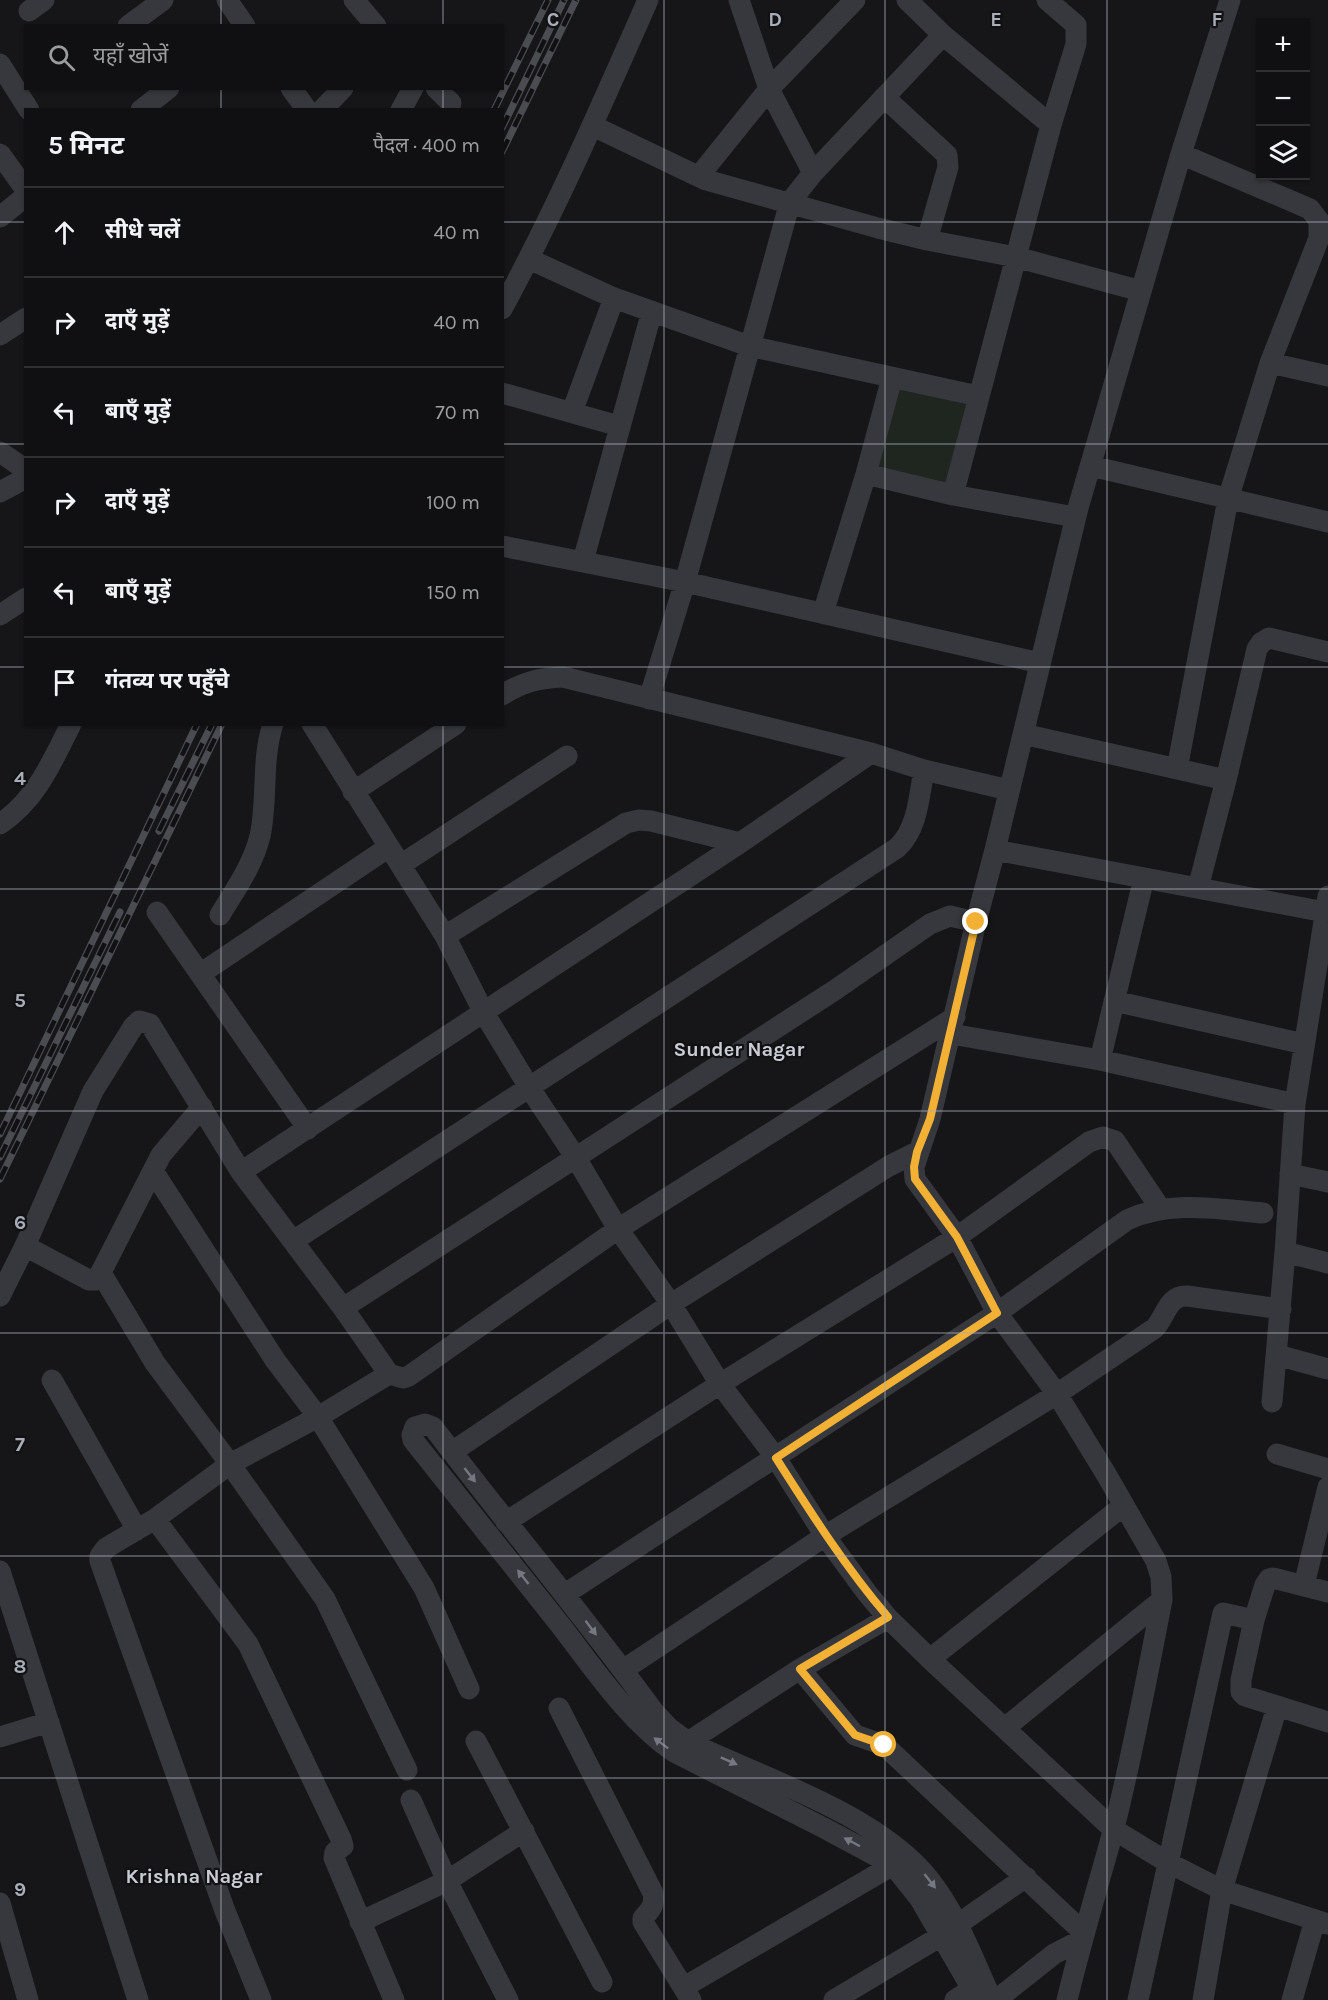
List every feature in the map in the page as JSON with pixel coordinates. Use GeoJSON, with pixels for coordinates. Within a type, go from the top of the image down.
{"type":"FeatureCollection","features":[{"type":"Feature","properties":{"kind":"street"},"geometry":{"type":"LineString","coordinates":[[131,24],[163,0]]}},
{"type":"Feature","properties":{"kind":"street"},"geometry":{"type":"LineString","coordinates":[[227,0],[244,24]]}},
{"type":"Feature","properties":{"kind":"street"},"geometry":{"type":"LineString","coordinates":[[354,0],[374,24]]}},
{"type":"Feature","properties":{"kind":"street"},"geometry":{"type":"LineString","coordinates":[[504,305],[530,259],[593,126],[648,0]]}},
{"type":"Feature","properties":{"kind":"street"},"geometry":{"type":"LineString","coordinates":[[738,0],[769,89],[813,172]]}},
{"type":"Feature","properties":{"kind":"street"},"geometry":{"type":"LineString","coordinates":[[699,176],[769,89],[855,0]]}},
{"type":"Feature","properties":{"kind":"street"},"geometry":{"type":"LineString","coordinates":[[908,0],[943,35],[1051,125]]}},
{"type":"Feature","properties":{"kind":"street"},"geometry":{"type":"LineString","coordinates":[[953,495],[1051,125],[1076,44],[1077,32],[1072,20],[1047,0]]}},
{"type":"Feature","properties":{"kind":"street"},"geometry":{"type":"LineString","coordinates":[[1067,2000],[1131,1754],[1162,1600],[1161,1577],[1156,1561],[1106,1474],[1057,1394],[997,1313],[957,1237],[915,1179],[914,1167],[917,1152],[930,1119],[1076,517],[1224,3]]}},
{"type":"Feature","properties":{"kind":"street"},"geometry":{"type":"LineString","coordinates":[[649,699],[685,582],[790,202],[813,172],[943,35]]}},
{"type":"Feature","properties":{"kind":"street"},"geometry":{"type":"LineString","coordinates":[[0,64],[28,108]]}},
{"type":"Feature","properties":{"kind":"street"},"geometry":{"type":"LineString","coordinates":[[144,108],[166,90]]}},
{"type":"Feature","properties":{"kind":"street"},"geometry":{"type":"LineString","coordinates":[[292,90],[306,108]]}},
{"type":"Feature","properties":{"kind":"street"},"geometry":{"type":"LineString","coordinates":[[324,108],[342,90]]}},
{"type":"Feature","properties":{"kind":"street"},"geometry":{"type":"LineString","coordinates":[[402,108],[412,90]]}},
{"type":"Feature","properties":{"kind":"street"},"geometry":{"type":"LineString","coordinates":[[884,97],[947,155],[948,166],[927,240]]}},
{"type":"Feature","properties":{"kind":"street"},"geometry":{"type":"LineString","coordinates":[[593,126],[699,176],[927,240],[1016,257],[1141,291]]}},
{"type":"Feature","properties":{"kind":"street"},"geometry":{"type":"LineString","coordinates":[[0,154],[24,187]]}},
{"type":"Feature","properties":{"kind":"street"},"geometry":{"type":"LineString","coordinates":[[1177,769],[1228,500],[1270,363],[1319,238],[1319,222],[1310,209],[1181,154]]}},
{"type":"Feature","properties":{"kind":"street"},"geometry":{"type":"LineString","coordinates":[[0,217],[24,198]]}},
{"type":"Feature","properties":{"kind":"street"},"geometry":{"type":"LineString","coordinates":[[530,259],[614,298],[749,346],[978,396]]}},
{"type":"Feature","properties":{"kind":"street"},"geometry":{"type":"LineString","coordinates":[[572,412],[614,298]]}},
{"type":"Feature","properties":{"kind":"street"},"geometry":{"type":"LineString","coordinates":[[583,561],[652,311]]}},
{"type":"Feature","properties":{"kind":"street"},"geometry":{"type":"LineString","coordinates":[[0,335],[23,324]]}},
{"type":"Feature","properties":{"kind":"street"},"geometry":{"type":"LineString","coordinates":[[1270,363],[1328,376]]}},
{"type":"Feature","properties":{"kind":"street"},"geometry":{"type":"LineString","coordinates":[[822,613],[866,474],[892,378]]}},
{"type":"Feature","properties":{"kind":"street"},"geometry":{"type":"LineString","coordinates":[[504,394],[619,426]]}},
{"type":"Feature","properties":{"kind":"street"},"geometry":{"type":"LineString","coordinates":[[0,452],[24,469]]}},
{"type":"Feature","properties":{"kind":"street"},"geometry":{"type":"LineString","coordinates":[[1091,466],[1328,522]]}},
{"type":"Feature","properties":{"kind":"street"},"geometry":{"type":"LineString","coordinates":[[866,474],[953,495],[1076,517]]}},
{"type":"Feature","properties":{"kind":"street"},"geometry":{"type":"LineString","coordinates":[[0,492],[24,479]]}},
{"type":"Feature","properties":{"kind":"street"},"geometry":{"type":"LineString","coordinates":[[504,546],[685,582],[1040,663]]}},
{"type":"Feature","properties":{"kind":"street"},"geometry":{"type":"LineString","coordinates":[[0,615],[24,599]]}},
{"type":"Feature","properties":{"kind":"street"},"geometry":{"type":"LineString","coordinates":[[1198,888],[1257,649],[1269,638],[1328,652]]}},
{"type":"Feature","properties":{"kind":"street"},"geometry":{"type":"LineString","coordinates":[[504,694],[529,681],[563,676],[871,753],[924,770],[1010,790]]}},
{"type":"Feature","properties":{"kind":"street"},"geometry":{"type":"LineString","coordinates":[[0,824],[22,807],[35,792],[69,726]]}},
{"type":"Feature","properties":{"kind":"street"},"geometry":{"type":"LineString","coordinates":[[220,915],[242,879],[260,834],[266,762],[273,726]]}},
{"type":"Feature","properties":{"kind":"street"},"geometry":{"type":"LineString","coordinates":[[313,726],[353,792],[402,864],[445,936],[484,1013],[618,1229],[671,1304],[720,1384],[776,1458],[825,1536],[867,1593],[930,1659],[1006,1727],[1113,1829],[1167,1862],[1222,1890],[1321,1922],[1292,2000]]}},
{"type":"Feature","properties":{"kind":"street"},"geometry":{"type":"LineString","coordinates":[[353,792],[453,726]]}},
{"type":"Feature","properties":{"kind":"street"},"geometry":{"type":"LineString","coordinates":[[1023,734],[1226,780]]}},
{"type":"Feature","properties":{"kind":"street"},"geometry":{"type":"LineString","coordinates":[[241,1172],[740,843],[871,753]]}},
{"type":"Feature","properties":{"kind":"street"},"geometry":{"type":"LineString","coordinates":[[402,864],[567,756]]}},
{"type":"Feature","properties":{"kind":"street"},"geometry":{"type":"LineString","coordinates":[[292,1241],[897,848],[911,830],[924,770]]}},
{"type":"Feature","properties":{"kind":"street"},"geometry":{"type":"LineString","coordinates":[[445,936],[626,823],[651,820],[740,843]]}},
{"type":"Feature","properties":{"kind":"street"},"geometry":{"type":"LineString","coordinates":[[200,974],[389,847]]}},
{"type":"Feature","properties":{"kind":"street"},"geometry":{"type":"LineString","coordinates":[[995,850],[1198,888],[1327,904],[1294,1104],[1286,1252],[1272,1402]]}},
{"type":"Feature","properties":{"kind":"street"},"geometry":{"type":"LineString","coordinates":[[1100,1060],[1144,878]]}},
{"type":"Feature","properties":{"kind":"street"},"geometry":{"type":"LineString","coordinates":[[157,912],[308,1129]]}},
{"type":"Feature","properties":{"kind":"street"},"geometry":{"type":"LineString","coordinates":[[343,1308],[835,990],[930,924],[950,916],[976,922]]}},
{"type":"Feature","properties":{"kind":"street"},"geometry":{"type":"LineString","coordinates":[[1114,1001],[1304,1044]]}},
{"type":"Feature","properties":{"kind":"street"},"geometry":{"type":"LineString","coordinates":[[0,1296],[93,1091],[133,1027],[139,1022],[150,1024],[241,1172],[343,1308],[389,1374],[403,1378],[618,1229],[953,1025],[1294,1104]]}},
{"type":"Feature","properties":{"kind":"street"},"geometry":{"type":"LineString","coordinates":[[24,1246],[92,1281],[97,1280],[161,1155],[202,1107]]}},
{"type":"Feature","properties":{"kind":"street"},"geometry":{"type":"LineString","coordinates":[[506,1521],[720,1384],[957,1237],[1098,1137],[1115,1141],[1160,1208]]}},
{"type":"Feature","properties":{"kind":"street"},"geometry":{"type":"LineString","coordinates":[[452,1452],[671,1304],[889,1166],[917,1152]]}},
{"type":"Feature","properties":{"kind":"street"},"geometry":{"type":"LineString","coordinates":[[153,1171],[275,1360],[318,1417],[424,1588],[469,1689]]}},
{"type":"Feature","properties":{"kind":"street"},"geometry":{"type":"LineString","coordinates":[[1290,1173],[1328,1182]]}},
{"type":"Feature","properties":{"kind":"street"},"geometry":{"type":"LineString","coordinates":[[566,1594],[997,1313],[1127,1220],[1160,1208],[1180,1207],[1263,1213]]}},
{"type":"Feature","properties":{"kind":"street"},"geometry":{"type":"LineString","coordinates":[[1286,1252],[1328,1263]]}},
{"type":"Feature","properties":{"kind":"street"},"geometry":{"type":"LineString","coordinates":[[101,1274],[155,1364],[230,1464],[325,1599],[407,1770]]}},
{"type":"Feature","properties":{"kind":"street"},"geometry":{"type":"LineString","coordinates":[[623,1670],[825,1536],[1057,1394],[1155,1328],[1170,1302],[1176,1297],[1187,1296],[1281,1309]]}},
{"type":"Feature","properties":{"kind":"street"},"geometry":{"type":"LineString","coordinates":[[1276,1355],[1328,1370]]}},
{"type":"Feature","properties":{"kind":"street"},"geometry":{"type":"LineString","coordinates":[[261,2000],[225,1911],[100,1561],[102,1552],[106,1548],[146,1524],[230,1464],[318,1417],[389,1374]]}},
{"type":"Feature","properties":{"kind":"street"},"geometry":{"type":"LineString","coordinates":[[52,1380],[146,1524],[248,1644],[341,1839],[343,1848],[335,1852],[333,1856],[394,2000]]}},
{"type":"Feature","properties":{"kind":"street"},"geometry":{"type":"LineString","coordinates":[[899,1859],[844,1838],[674,1752],[655,1739],[607,1684],[413,1440],[412,1431],[416,1426],[422,1424],[434,1427],[506,1521],[566,1594],[654,1712],[669,1728],[688,1742],[850,1817],[899,1859],[929,1878],[945,1902],[967,1997]]}},
{"type":"Feature","properties":{"kind":"street"},"geometry":{"type":"LineString","coordinates":[[1276,1454],[1328,1469]]}},
{"type":"Feature","properties":{"kind":"street"},"geometry":{"type":"LineString","coordinates":[[1304,1585],[1328,1487]]}},
{"type":"Feature","properties":{"kind":"street"},"geometry":{"type":"LineString","coordinates":[[930,1659],[1123,1506]]}},
{"type":"Feature","properties":{"kind":"street"},"geometry":{"type":"LineString","coordinates":[[0,1571],[4,1594],[49,1722],[138,2000]]}},
{"type":"Feature","properties":{"kind":"street"},"geometry":{"type":"LineString","coordinates":[[1328,1592],[1278,1578],[1269,1579],[1254,1620],[1241,1680],[1241,1692],[1245,1696],[1328,1722]]}},
{"type":"Feature","properties":{"kind":"street"},"geometry":{"type":"LineString","coordinates":[[1006,1727],[1162,1600]]}},
{"type":"Feature","properties":{"kind":"street"},"geometry":{"type":"LineString","coordinates":[[1138,2000],[1223,1613],[1254,1620]]}},
{"type":"Feature","properties":{"kind":"street"},"geometry":{"type":"LineString","coordinates":[[688,1742],[800,1669],[888,1617]]}},
{"type":"Feature","properties":{"kind":"street"},"geometry":{"type":"LineString","coordinates":[[800,1669],[855,1735],[884,1745],[1026,1876],[1082,1936]]}},
{"type":"Feature","properties":{"kind":"street"},"geometry":{"type":"LineString","coordinates":[[1203,2000],[1222,1890],[1277,1707]]}},
{"type":"Feature","properties":{"kind":"street"},"geometry":{"type":"LineString","coordinates":[[558,1708],[653,1893],[654,1904],[651,1911],[643,1918],[644,1922],[687,1993],[899,1859]]}},
{"type":"Feature","properties":{"kind":"street"},"geometry":{"type":"LineString","coordinates":[[0,1737],[49,1722]]}},
{"type":"Feature","properties":{"kind":"street"},"geometry":{"type":"LineString","coordinates":[[476,1741],[602,1982]]}},
{"type":"Feature","properties":{"kind":"street"},"geometry":{"type":"LineString","coordinates":[[411,1800],[447,1881],[508,2000]]}},
{"type":"Feature","properties":{"kind":"street"},"geometry":{"type":"LineString","coordinates":[[360,1922],[447,1881],[524,1831]]}},
{"type":"Feature","properties":{"kind":"street"},"geometry":{"type":"LineString","coordinates":[[834,2000],[950,1931],[1026,1876]]}},
{"type":"Feature","properties":{"kind":"street"},"geometry":{"type":"LineString","coordinates":[[1,1909],[28,2000]]}},
{"type":"Feature","properties":{"kind":"street"},"geometry":{"type":"LineString","coordinates":[[950,1931],[994,2000],[1054,1954],[1082,1936]]}},
{"type":"Feature","properties":{"kind":"shaded area"},"geometry":{"type":"Polygon","coordinates":[[[897,386],[972,406],[949,490],[873,472],[897,386]]]}},
{"type":"Feature","properties":{"kind":"railway"},"geometry":{"type":"LineString","coordinates":[[504,90],[548,0]]}},
{"type":"Feature","properties":{"kind":"railway"},"geometry":{"type":"LineString","coordinates":[[504,124],[564,0]]}},
{"type":"Feature","properties":{"kind":"railway"},"geometry":{"type":"LineString","coordinates":[[504,148],[576,0]]}},
{"type":"Feature","properties":{"kind":"railway"},"geometry":{"type":"LineString","coordinates":[[495,108],[504,90]]}},
{"type":"Feature","properties":{"kind":"railway"},"geometry":{"type":"LineString","coordinates":[[0,1134],[196,726]]}},
{"type":"Feature","properties":{"kind":"railway"},"geometry":{"type":"LineString","coordinates":[[159,831],[211,726]]}},
{"type":"Feature","properties":{"kind":"railway"},"geometry":{"type":"LineString","coordinates":[[0,1179],[221,726]]}},
{"type":"Feature","properties":{"kind":"railway"},"geometry":{"type":"LineString","coordinates":[[0,1157],[120,912]]}},
{"type":"Feature","properties":{"kind":"district","name":"Sunder Nagar"},"geometry":{"type":"Point","coordinates":[739,1049]}},
{"type":"Feature","properties":{"kind":"district","name":"Krishna Nagar"},"geometry":{"type":"Point","coordinates":[194,1876]}},
{"type":"Feature","properties":{"kind":"route"},"geometry":{"type":"LineString","coordinates":[[884,1745],[855,1735],[800,1669],[888,1617],[867,1593],[825,1536],[776,1458],[997,1313],[957,1237],[920,1188],[915,1179],[914,1167],[917,1152],[927,1131],[976,922]]}}]}
